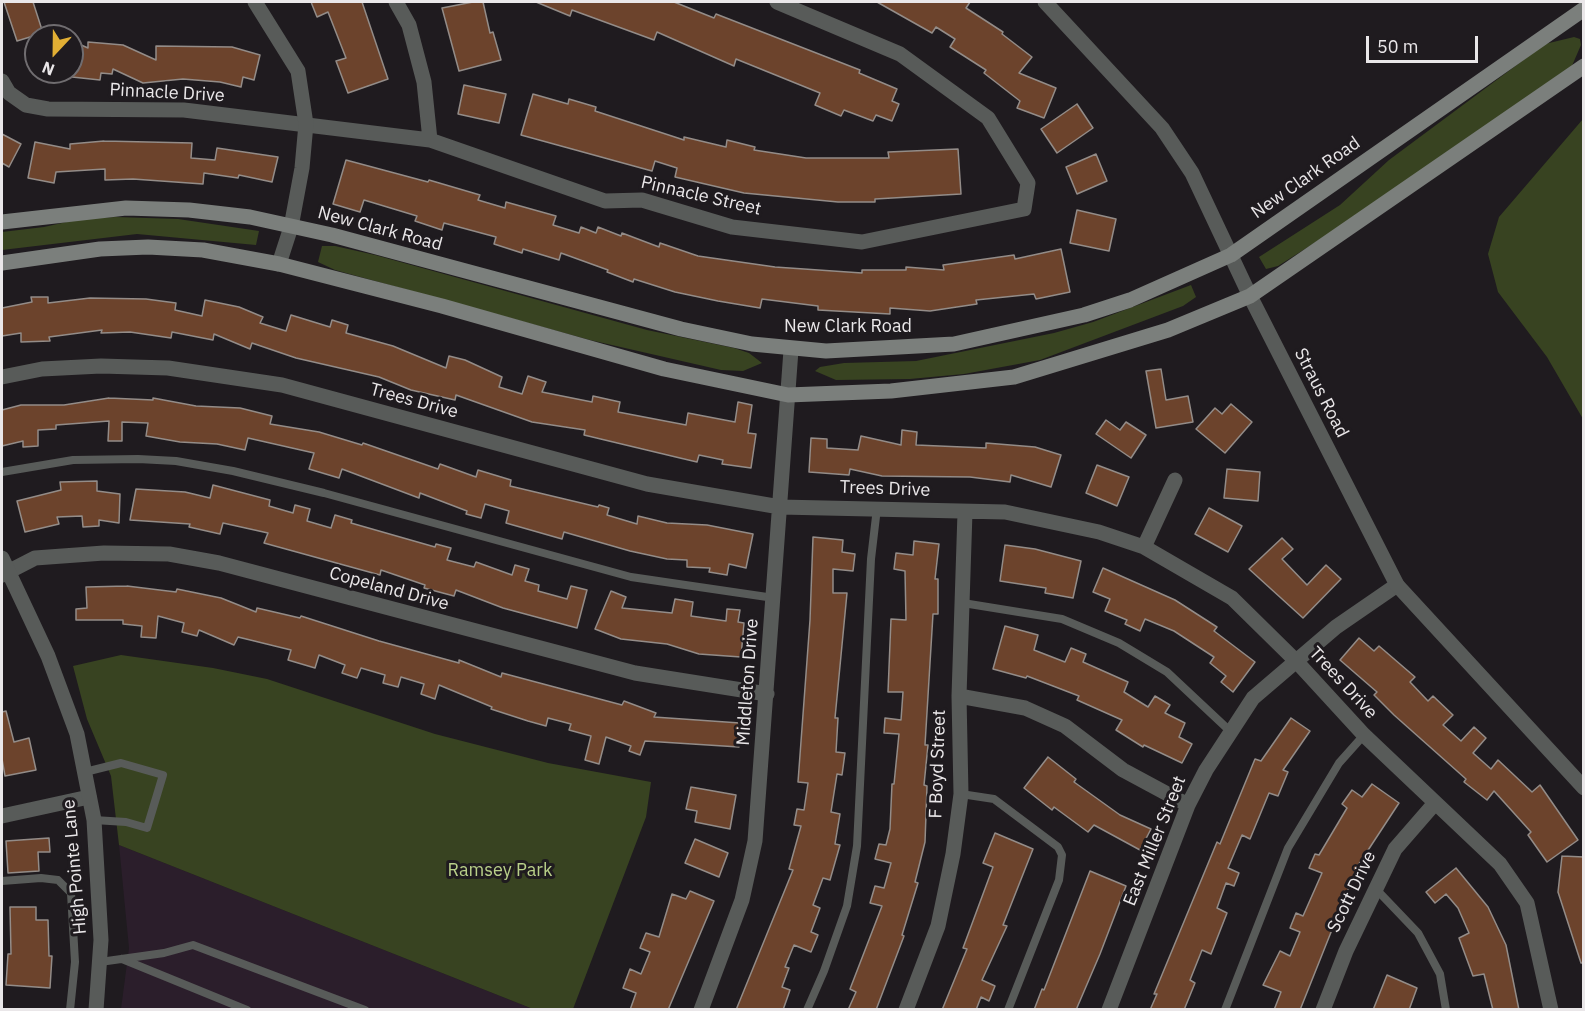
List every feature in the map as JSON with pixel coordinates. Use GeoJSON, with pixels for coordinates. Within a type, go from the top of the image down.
{"type":"FeatureCollection","features":[{"type":"Feature","properties":{"kind":"main road","name":"New Clark Road"},"geometry":{"type":"LineString","coordinates":[[2,222],[64,213],[136,208],[189,210],[250,217],[332,235],[681,329],[791,350],[954,344],[990,338],[1130,300],[1231,255],[1584,9]]}},
{"type":"Feature","properties":{"kind":"main road"},"geometry":{"type":"LineString","coordinates":[[2,263],[99,249],[148,247],[204,250],[279,264],[442,306],[664,369],[788,395],[891,391],[1014,377],[1168,330],[1250,296],[1584,66]]}},
{"type":"Feature","properties":{"kind":"street"},"geometry":{"type":"LineString","coordinates":[[255,2],[297,71],[306,124],[302,168],[291,227],[279,264]]}},
{"type":"Feature","properties":{"kind":"street"},"geometry":{"type":"LineString","coordinates":[[396,2],[409,25],[424,82],[430,140]]}},
{"type":"Feature","properties":{"kind":"street","name":"Pinnacle Street"},"geometry":{"type":"LineString","coordinates":[[306,124],[430,140],[605,201],[642,200],[732,227],[862,242],[1024,209],[1028,183],[988,118],[900,54],[777,2]]}},
{"type":"Feature","properties":{"kind":"street","name":"Straus Road"},"geometry":{"type":"LineString","coordinates":[[1045,2],[1162,128],[1192,173],[1250,296],[1397,585],[1584,788]]}},
{"type":"Feature","properties":{"kind":"street","name":"Pinnacle Drive"},"geometry":{"type":"LineString","coordinates":[[2,81],[9,93],[26,105],[48,109],[184,110],[306,124]]}},
{"type":"Feature","properties":{"kind":"street","name":"Middleton Drive"},"geometry":{"type":"LineString","coordinates":[[701,1010],[742,900],[755,841],[791,350]]}},
{"type":"Feature","properties":{"kind":"street","name":"Trees Drive"},"geometry":{"type":"LineString","coordinates":[[2,377],[42,369],[168,368],[282,386],[646,484],[780,507],[1005,512],[1099,532],[1144,547],[1232,598],[1297,662],[1364,735],[1500,864],[1527,903],[1551,1010]]}},
{"type":"Feature","properties":{"kind":"street"},"geometry":{"type":"LineString","coordinates":[[1144,547],[1175,480]]}},
{"type":"Feature","properties":{"kind":"street","name":"F Boyd Street"},"geometry":{"type":"LineString","coordinates":[[906,1010],[938,926],[953,854],[961,794],[959,696],[965,512]]}},
{"type":"Feature","properties":{"kind":"street","name":"Copeland Drive"},"geometry":{"type":"LineString","coordinates":[[4,568],[35,558],[105,553],[169,554],[219,563],[635,673],[767,694]]}},
{"type":"Feature","properties":{"kind":"street","name":"High Pointe Lane"},"geometry":{"type":"LineString","coordinates":[[4,568],[48,656],[78,734],[94,820],[101,940],[99,1008]]}},
{"type":"Feature","properties":{"kind":"street","name":"East Miller Street"},"geometry":{"type":"LineString","coordinates":[[1109,1010],[1188,805],[1206,770],[1252,698],[1336,627],[1397,585]]}},
{"type":"Feature","properties":{"kind":"street"},"geometry":{"type":"LineString","coordinates":[[959,696],[1025,708],[1065,726],[1123,770],[1188,805]]}},
{"type":"Feature","properties":{"kind":"street"},"geometry":{"type":"LineString","coordinates":[[2,816],[89,797]]}},
{"type":"Feature","properties":{"kind":"street","name":"Scott Drive"},"geometry":{"type":"LineString","coordinates":[[1323,1010],[1346,951],[1395,849],[1435,803]]}},
{"type":"Feature","properties":{"kind":"lane"},"geometry":{"type":"LineString","coordinates":[[2,472],[73,460],[176,461],[233,471],[324,493],[631,577],[774,598]]}},
{"type":"Feature","properties":{"kind":"lane"},"geometry":{"type":"LineString","coordinates":[[807,1010],[824,971],[847,906],[856,846],[871,559],[877,508]]}},
{"type":"Feature","properties":{"kind":"lane"},"geometry":{"type":"LineString","coordinates":[[963,603],[1062,619],[1119,644],[1167,672],[1230,732]]}},
{"type":"Feature","properties":{"kind":"lane"},"geometry":{"type":"LineString","coordinates":[[1225,1010],[1288,848],[1339,763],[1364,735]]}},
{"type":"Feature","properties":{"kind":"lane"},"geometry":{"type":"LineString","coordinates":[[85,772],[121,764],[163,775],[147,828],[126,822],[94,820]]}},
{"type":"Feature","properties":{"kind":"lane"},"geometry":{"type":"LineString","coordinates":[[961,794],[994,798],[1058,847],[1062,855],[1059,880],[1008,1010]]}},
{"type":"Feature","properties":{"kind":"lane"},"geometry":{"type":"LineString","coordinates":[[2,882],[41,878],[58,880],[71,894],[75,962],[70,1010]]}},
{"type":"Feature","properties":{"kind":"lane"},"geometry":{"type":"LineString","coordinates":[[1376,888],[1418,933],[1440,974],[1446,1010]]}},
{"type":"Feature","properties":{"kind":"lane"},"geometry":{"type":"LineString","coordinates":[[100,962],[193,945],[365,1010]]}},
{"type":"Feature","properties":{"kind":"lane"},"geometry":{"type":"LineString","coordinates":[[122,959],[247,1010]]}},
{"type":"Feature","properties":{"kind":"shaded area"},"geometry":{"type":"Polygon","coordinates":[[[119,845],[533,1009],[121,1009],[129,948],[119,845]]]}},
{"type":"Feature","properties":{"kind":"green space"},"geometry":{"type":"Polygon","coordinates":[[[1574,37],[1580,39],[1581,45],[1571,68],[1338,228],[1278,266],[1266,269],[1259,257],[1340,205],[1389,160],[1545,44],[1574,37]]]}},
{"type":"Feature","properties":{"kind":"green space"},"geometry":{"type":"Polygon","coordinates":[[[1583,119],[1583,419],[1547,357],[1498,292],[1488,254],[1499,217],[1583,119]]]}},
{"type":"Feature","properties":{"kind":"green space"},"geometry":{"type":"Polygon","coordinates":[[[116,217],[178,219],[259,231],[256,245],[137,234],[2,250],[2,232],[44,227],[80,219],[116,217]]]}},
{"type":"Feature","properties":{"kind":"green space"},"geometry":{"type":"Polygon","coordinates":[[[322,246],[335,246],[375,255],[647,330],[734,348],[749,353],[762,363],[743,371],[721,370],[590,340],[335,270],[318,262],[322,246]]]}},
{"type":"Feature","properties":{"kind":"green space"},"geometry":{"type":"Polygon","coordinates":[[[1191,285],[1196,297],[1183,306],[1040,360],[964,374],[910,379],[836,380],[815,371],[820,367],[844,363],[916,361],[1054,333],[1093,322],[1191,285]]]}},
{"type":"Feature","properties":{"kind":"green space","name":"Ramsey Park"},"geometry":{"type":"Polygon","coordinates":[[[121,655],[213,668],[267,679],[435,734],[548,763],[651,782],[646,817],[573,1009],[533,1009],[119,845],[111,776],[87,719],[73,666],[121,655]]]}},
{"type":"Feature","properties":{"kind":"building"},"geometry":{"type":"Polygon","coordinates":[[[4,2],[33,2],[40,24],[24,24],[24,39],[17,41],[4,2]]]}},
{"type":"Feature","properties":{"kind":"building"},"geometry":{"type":"Polygon","coordinates":[[[311,2],[362,2],[388,79],[348,93],[336,61],[346,58],[328,12],[317,17],[311,2]]]}},
{"type":"Feature","properties":{"kind":"building"},"geometry":{"type":"Polygon","coordinates":[[[483,2],[490,33],[493,32],[501,60],[459,71],[442,8],[483,2]]]}},
{"type":"Feature","properties":{"kind":"building"},"geometry":{"type":"Polygon","coordinates":[[[536,2],[674,2],[714,18],[716,14],[860,70],[859,73],[897,89],[892,101],[899,104],[892,121],[876,115],[873,121],[844,110],[841,116],[815,105],[820,93],[736,59],[734,66],[657,32],[654,40],[572,10],[570,16],[536,2]]]}},
{"type":"Feature","properties":{"kind":"building"},"geometry":{"type":"Polygon","coordinates":[[[877,2],[970,2],[966,8],[1003,32],[1002,34],[1032,57],[1019,73],[1056,88],[1044,118],[1017,108],[1020,101],[984,73],[986,70],[950,47],[955,39],[936,27],[932,33],[877,2]]]}},
{"type":"Feature","properties":{"kind":"building"},"geometry":{"type":"Polygon","coordinates":[[[88,42],[123,45],[156,60],[156,46],[232,47],[260,55],[254,80],[243,77],[241,87],[220,82],[183,79],[143,83],[113,69],[112,74],[101,73],[100,80],[84,78],[84,46],[88,48],[88,42]]]}},
{"type":"Feature","properties":{"kind":"building"},"geometry":{"type":"Polygon","coordinates":[[[464,85],[506,94],[499,123],[458,114],[464,85]]]}},
{"type":"Feature","properties":{"kind":"building"},"geometry":{"type":"Polygon","coordinates":[[[533,94],[568,104],[569,99],[596,107],[595,111],[684,140],[684,137],[726,147],[727,140],[755,147],[754,150],[806,158],[889,158],[888,152],[958,149],[961,194],[875,199],[875,202],[838,202],[744,193],[675,177],[677,168],[655,161],[652,171],[521,135],[533,94]]]}},
{"type":"Feature","properties":{"kind":"building"},"geometry":{"type":"Polygon","coordinates":[[[1077,104],[1093,128],[1057,153],[1041,129],[1077,104]]]}},
{"type":"Feature","properties":{"kind":"building"},"geometry":{"type":"Polygon","coordinates":[[[2,134],[21,144],[9,167],[2,163],[2,134]]]}},
{"type":"Feature","properties":{"kind":"building"},"geometry":{"type":"Polygon","coordinates":[[[104,141],[192,143],[191,158],[215,160],[217,148],[278,157],[272,182],[239,175],[238,178],[204,173],[203,184],[133,179],[105,180],[105,169],[56,172],[54,183],[28,178],[35,142],[70,149],[70,144],[104,141]]]}},
{"type":"Feature","properties":{"kind":"building"},"geometry":{"type":"Polygon","coordinates":[[[1096,154],[1107,181],[1077,194],[1066,167],[1096,154]]]}},
{"type":"Feature","properties":{"kind":"building"},"geometry":{"type":"Polygon","coordinates":[[[346,160],[480,195],[478,200],[505,208],[506,202],[556,216],[553,225],[579,233],[581,227],[596,233],[598,227],[621,236],[622,233],[659,247],[660,243],[698,256],[775,267],[862,273],[862,270],[906,270],[906,267],[944,270],[943,265],[1014,255],[1015,259],[1061,249],[1070,292],[1036,299],[1034,294],[976,300],[977,304],[930,311],[890,308],[890,314],[818,310],[818,306],[762,299],[760,308],[718,301],[675,292],[634,279],[633,282],[561,253],[559,260],[523,249],[522,253],[494,244],[496,237],[444,223],[442,230],[415,221],[417,216],[364,200],[360,212],[333,204],[346,160]]]}},
{"type":"Feature","properties":{"kind":"building"},"geometry":{"type":"Polygon","coordinates":[[[1077,210],[1116,219],[1109,251],[1070,243],[1077,210]]]}},
{"type":"Feature","properties":{"kind":"building"},"geometry":{"type":"Polygon","coordinates":[[[31,297],[48,297],[48,303],[90,298],[146,299],[176,303],[175,310],[202,316],[205,300],[239,307],[263,317],[260,323],[286,331],[291,315],[330,327],[332,320],[348,325],[346,333],[393,346],[446,368],[449,356],[465,360],[502,377],[499,387],[522,394],[528,376],[546,382],[542,392],[592,402],[593,396],[620,402],[618,412],[686,425],[688,413],[735,422],[738,402],[752,405],[748,433],[756,434],[751,468],[722,464],[723,460],[699,455],[697,462],[584,435],[585,430],[532,422],[456,395],[455,400],[411,390],[379,377],[296,358],[252,343],[250,349],[214,334],[213,340],[172,332],[171,338],[130,332],[101,333],[102,330],[49,337],[50,341],[21,342],[21,333],[2,336],[2,308],[32,302],[31,297]]]}},
{"type":"Feature","properties":{"kind":"building"},"geometry":{"type":"Polygon","coordinates":[[[1161,369],[1166,400],[1188,396],[1193,422],[1156,428],[1146,371],[1161,369]]]}},
{"type":"Feature","properties":{"kind":"building"},"geometry":{"type":"Polygon","coordinates":[[[109,398],[153,400],[153,398],[196,406],[240,408],[272,416],[270,424],[319,432],[362,445],[363,443],[438,469],[440,464],[476,477],[478,470],[511,480],[510,486],[598,507],[599,505],[609,508],[607,515],[637,524],[638,516],[667,523],[707,525],[753,534],[746,568],[729,564],[727,575],[709,572],[710,568],[687,567],[687,560],[667,559],[630,551],[564,532],[562,539],[506,523],[509,511],[485,504],[481,518],[466,514],[467,511],[420,493],[419,498],[342,469],[339,478],[309,469],[314,453],[248,438],[245,450],[217,444],[180,442],[146,436],[148,423],[122,422],[122,441],[108,441],[109,421],[56,425],[56,429],[38,430],[38,446],[23,447],[23,441],[2,446],[2,410],[21,405],[64,405],[109,398]]]}},
{"type":"Feature","properties":{"kind":"building"},"geometry":{"type":"Polygon","coordinates":[[[1231,404],[1252,422],[1225,453],[1196,429],[1215,408],[1222,414],[1231,404]]]}},
{"type":"Feature","properties":{"kind":"building"},"geometry":{"type":"Polygon","coordinates":[[[1106,420],[1120,430],[1126,422],[1146,435],[1131,458],[1096,434],[1106,420]]]}},
{"type":"Feature","properties":{"kind":"building"},"geometry":{"type":"Polygon","coordinates":[[[902,430],[917,432],[916,445],[986,448],[986,443],[1035,447],[1061,455],[1051,487],[1011,475],[1010,482],[970,477],[882,476],[850,469],[849,475],[809,472],[811,438],[827,439],[827,448],[858,450],[861,436],[901,445],[902,430]]]}},
{"type":"Feature","properties":{"kind":"building"},"geometry":{"type":"Polygon","coordinates":[[[1097,465],[1129,477],[1117,506],[1086,493],[1097,465]]]}},
{"type":"Feature","properties":{"kind":"building"},"geometry":{"type":"Polygon","coordinates":[[[1227,469],[1260,472],[1258,501],[1224,498],[1227,469]]]}},
{"type":"Feature","properties":{"kind":"building"},"geometry":{"type":"Polygon","coordinates":[[[97,481],[97,491],[120,494],[119,523],[99,520],[99,526],[83,527],[82,516],[57,517],[59,524],[25,532],[17,501],[61,490],[60,482],[97,481]]]}},
{"type":"Feature","properties":{"kind":"building"},"geometry":{"type":"Polygon","coordinates":[[[213,485],[270,500],[269,506],[293,513],[295,505],[310,509],[307,521],[331,528],[335,515],[352,520],[351,523],[435,547],[436,544],[451,548],[447,560],[474,567],[476,562],[512,575],[515,565],[529,569],[525,581],[539,585],[538,591],[567,599],[571,586],[587,590],[577,628],[503,608],[456,590],[454,596],[424,588],[425,585],[381,570],[380,575],[264,543],[268,533],[223,523],[220,534],[189,527],[190,524],[130,520],[136,489],[185,492],[210,498],[213,485]]]}},
{"type":"Feature","properties":{"kind":"building"},"geometry":{"type":"Polygon","coordinates":[[[1209,508],[1242,526],[1228,552],[1195,534],[1209,508]]]}},
{"type":"Feature","properties":{"kind":"building"},"geometry":{"type":"Polygon","coordinates":[[[813,537],[843,540],[842,552],[855,554],[853,571],[833,569],[833,593],[847,593],[835,718],[838,718],[836,752],[845,753],[842,775],[837,774],[831,812],[840,814],[835,844],[840,845],[830,880],[823,878],[813,905],[820,908],[811,932],[818,935],[811,952],[794,945],[785,967],[789,968],[782,987],[790,990],[783,1010],[736,1010],[793,870],[789,869],[801,826],[794,825],[797,809],[804,810],[808,783],[798,782],[810,620],[813,537]]]}},
{"type":"Feature","properties":{"kind":"building"},"geometry":{"type":"Polygon","coordinates":[[[1282,538],[1293,549],[1282,559],[1307,585],[1326,565],[1341,579],[1303,618],[1249,569],[1282,538]]]}},
{"type":"Feature","properties":{"kind":"building"},"geometry":{"type":"Polygon","coordinates":[[[914,541],[939,544],[935,579],[938,579],[938,614],[933,614],[925,745],[928,745],[924,785],[927,786],[925,842],[915,882],[918,883],[902,935],[904,936],[876,1010],[848,1010],[856,992],[850,989],[882,906],[870,903],[875,886],[884,888],[891,863],[875,859],[879,844],[886,845],[890,829],[892,784],[894,784],[899,734],[884,733],[885,718],[901,720],[903,692],[888,692],[891,619],[906,620],[905,571],[894,569],[896,553],[913,555],[914,541]]]}},
{"type":"Feature","properties":{"kind":"building"},"geometry":{"type":"Polygon","coordinates":[[[1005,545],[1035,549],[1081,561],[1073,598],[1045,593],[1046,588],[1000,581],[1005,545]]]}},
{"type":"Feature","properties":{"kind":"building"},"geometry":{"type":"Polygon","coordinates":[[[1103,568],[1175,600],[1217,627],[1214,631],[1255,662],[1233,692],[1221,682],[1226,676],[1210,663],[1214,657],[1174,631],[1145,619],[1140,631],[1125,624],[1127,620],[1105,611],[1110,599],[1093,592],[1103,568]]]}},
{"type":"Feature","properties":{"kind":"building"},"geometry":{"type":"Polygon","coordinates":[[[127,586],[176,592],[177,589],[221,598],[256,612],[257,608],[300,618],[301,616],[379,641],[459,663],[459,660],[501,677],[502,673],[622,705],[624,701],[656,713],[654,717],[740,723],[739,747],[645,741],[640,755],[629,751],[631,746],[606,737],[599,764],[585,760],[591,736],[569,730],[571,724],[548,718],[546,726],[528,721],[491,709],[492,707],[439,685],[435,699],[421,694],[424,684],[401,677],[398,687],[383,683],[385,675],[361,668],[357,678],[342,673],[345,665],[319,655],[315,668],[288,660],[291,650],[238,637],[234,645],[199,630],[197,636],[182,632],[184,623],[158,616],[156,638],[141,637],[142,626],[123,624],[123,620],[76,620],[76,609],[87,608],[86,587],[127,586]]]}},
{"type":"Feature","properties":{"kind":"building"},"geometry":{"type":"Polygon","coordinates":[[[611,591],[626,597],[622,608],[672,613],[675,599],[693,602],[691,616],[726,621],[727,609],[740,610],[738,622],[744,623],[741,657],[699,654],[667,644],[621,639],[595,629],[611,591]]]}},
{"type":"Feature","properties":{"kind":"building"},"geometry":{"type":"Polygon","coordinates":[[[1005,626],[1038,635],[1034,650],[1065,662],[1071,648],[1086,654],[1083,662],[1128,682],[1124,692],[1148,707],[1155,696],[1170,705],[1165,713],[1185,723],[1179,737],[1192,744],[1182,763],[1144,745],[1143,747],[1116,730],[1122,720],[1077,700],[1079,696],[1027,676],[1026,678],[993,669],[1005,626]]]}},
{"type":"Feature","properties":{"kind":"building"},"geometry":{"type":"Polygon","coordinates":[[[1359,638],[1374,651],[1379,646],[1415,677],[1410,682],[1428,701],[1433,696],[1453,715],[1443,725],[1461,741],[1474,727],[1486,738],[1473,753],[1491,769],[1498,760],[1532,792],[1540,785],[1578,840],[1547,862],[1528,835],[1531,832],[1494,791],[1487,800],[1464,782],[1466,779],[1394,715],[1374,695],[1377,692],[1340,660],[1359,638]]]}},
{"type":"Feature","properties":{"kind":"building"},"geometry":{"type":"Polygon","coordinates":[[[6,711],[14,742],[29,738],[36,770],[5,776],[2,759],[2,712],[6,711]]]}},
{"type":"Feature","properties":{"kind":"building"},"geometry":{"type":"Polygon","coordinates":[[[1291,718],[1310,731],[1283,770],[1288,772],[1278,796],[1269,793],[1250,839],[1242,835],[1228,868],[1239,873],[1234,886],[1226,883],[1217,908],[1227,913],[1211,954],[1202,950],[1190,980],[1195,983],[1184,1010],[1150,1010],[1157,994],[1154,994],[1217,842],[1220,844],[1255,759],[1261,761],[1291,718]]]}},
{"type":"Feature","properties":{"kind":"building"},"geometry":{"type":"Polygon","coordinates":[[[1048,757],[1076,779],[1074,782],[1120,815],[1151,829],[1140,850],[1094,825],[1088,832],[1054,807],[1052,810],[1024,788],[1048,757]]]}},
{"type":"Feature","properties":{"kind":"building"},"geometry":{"type":"Polygon","coordinates":[[[1372,784],[1399,803],[1357,867],[1300,1010],[1274,1010],[1281,992],[1263,985],[1280,951],[1290,956],[1300,932],[1290,928],[1296,913],[1303,916],[1322,873],[1309,868],[1315,854],[1319,855],[1347,808],[1342,804],[1352,790],[1362,797],[1372,784]]]}},
{"type":"Feature","properties":{"kind":"building"},"geometry":{"type":"Polygon","coordinates":[[[691,787],[736,795],[730,829],[695,822],[697,811],[686,809],[691,787]]]}},
{"type":"Feature","properties":{"kind":"building"},"geometry":{"type":"Polygon","coordinates":[[[995,833],[1033,849],[1003,925],[1007,926],[982,980],[995,986],[989,1001],[981,997],[976,1010],[942,1010],[967,949],[963,948],[993,867],[983,863],[995,833]]]}},
{"type":"Feature","properties":{"kind":"building"},"geometry":{"type":"Polygon","coordinates":[[[49,838],[50,852],[38,852],[39,871],[8,873],[6,841],[49,838]]]}},
{"type":"Feature","properties":{"kind":"building"},"geometry":{"type":"Polygon","coordinates":[[[695,839],[728,853],[719,877],[685,863],[695,839]]]}},
{"type":"Feature","properties":{"kind":"building"},"geometry":{"type":"Polygon","coordinates":[[[1562,856],[1584,857],[1584,963],[1581,963],[1558,892],[1562,856]]]}},
{"type":"Feature","properties":{"kind":"building"},"geometry":{"type":"Polygon","coordinates":[[[1456,868],[1488,907],[1506,945],[1519,1010],[1493,1010],[1484,974],[1473,976],[1459,938],[1469,933],[1458,908],[1446,894],[1435,903],[1426,892],[1456,868]]]}},
{"type":"Feature","properties":{"kind":"building"},"geometry":{"type":"Polygon","coordinates":[[[1090,871],[1126,886],[1100,954],[1076,1010],[1034,1010],[1042,989],[1044,990],[1090,871]]]}},
{"type":"Feature","properties":{"kind":"building"},"geometry":{"type":"Polygon","coordinates":[[[690,891],[714,901],[668,1010],[630,1010],[636,993],[623,988],[630,969],[641,974],[650,952],[640,948],[646,933],[659,937],[672,894],[686,899],[690,891]]]}},
{"type":"Feature","properties":{"kind":"building"},"geometry":{"type":"Polygon","coordinates":[[[10,907],[36,907],[36,920],[48,920],[49,956],[52,956],[50,988],[6,985],[8,954],[11,954],[10,907]]]}},
{"type":"Feature","properties":{"kind":"building"},"geometry":{"type":"Polygon","coordinates":[[[1387,975],[1417,988],[1409,1010],[1373,1010],[1387,975]]]}}]}
